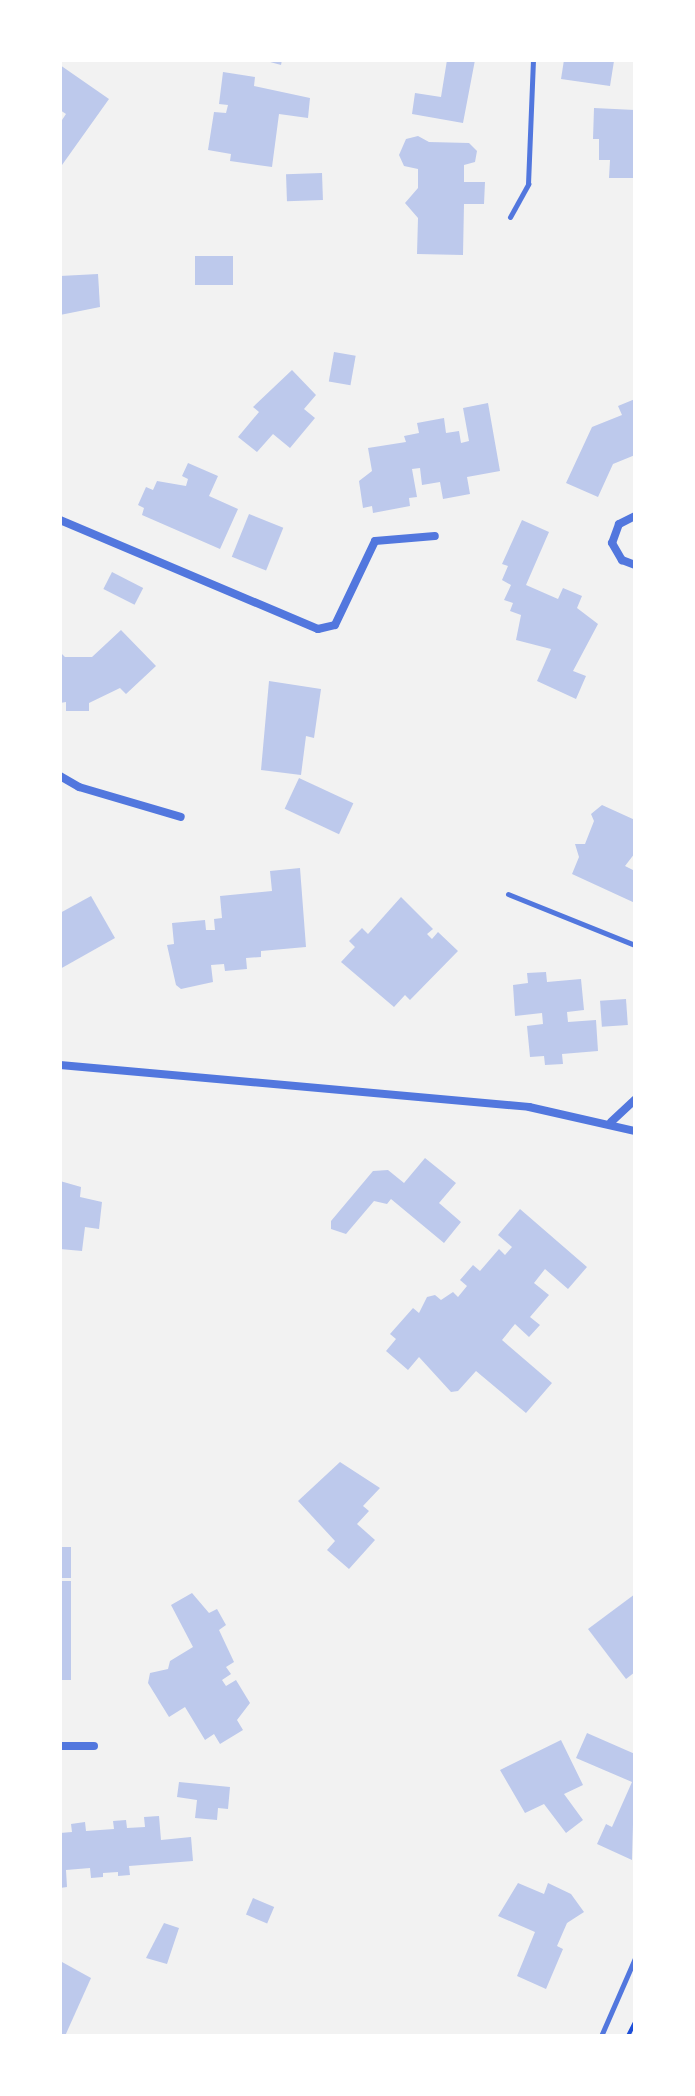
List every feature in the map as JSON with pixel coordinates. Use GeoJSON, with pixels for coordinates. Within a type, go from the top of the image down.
{"type":"FeatureCollection","features":[{"type":"Feature","properties":{"kind":"street"},"geometry":{"type":"LineString","coordinates":[[635,516],[619,524],[612,543],[622,560],[635,565]]}},
{"type":"Feature","properties":{"kind":"street"},"geometry":{"type":"LineString","coordinates":[[60,520],[318,629],[335,625],[375,541],[435,536]]}},
{"type":"Feature","properties":{"kind":"street"},"geometry":{"type":"LineString","coordinates":[[60,776],[79,787],[181,817]]}},
{"type":"Feature","properties":{"kind":"street"},"geometry":{"type":"LineString","coordinates":[[60,1065],[529,1107],[611,1122],[635,1131]]}},
{"type":"Feature","properties":{"kind":"street"},"geometry":{"type":"LineString","coordinates":[[611,1122],[635,1100]]}},
{"type":"Feature","properties":{"kind":"street"},"geometry":{"type":"LineString","coordinates":[[60,1746],[94,1746]]}},
{"type":"Feature","properties":{"kind":"lane"},"geometry":{"type":"LineString","coordinates":[[510,217],[528,184],[533,60]]}},
{"type":"Feature","properties":{"kind":"lane"},"geometry":{"type":"LineString","coordinates":[[508,894],[635,945]]}},
{"type":"Feature","properties":{"kind":"lane"},"geometry":{"type":"LineString","coordinates":[[601,2036],[635,1958]]}},
{"type":"Feature","properties":{"kind":"path"},"geometry":{"type":"LineString","coordinates":[[628,2036],[635,2022]]}},
{"type":"Feature","properties":{"kind":"building"},"geometry":{"type":"Polygon","coordinates":[[[263,60],[282,60],[281,65],[263,60]]]}},
{"type":"Feature","properties":{"kind":"building"},"geometry":{"type":"Polygon","coordinates":[[[447,60],[475,60],[463,123],[412,114],[415,93],[441,97],[447,60]]]}},
{"type":"Feature","properties":{"kind":"building"},"geometry":{"type":"Polygon","coordinates":[[[564,60],[614,61],[610,86],[561,79],[564,60]]]}},
{"type":"Feature","properties":{"kind":"building"},"geometry":{"type":"Polygon","coordinates":[[[60,65],[109,99],[62,165],[60,123],[66,114],[60,110],[60,65]]]}},
{"type":"Feature","properties":{"kind":"building"},"geometry":{"type":"Polygon","coordinates":[[[223,72],[255,77],[254,86],[310,98],[308,118],[279,114],[272,167],[230,161],[231,154],[208,150],[214,112],[226,113],[228,105],[219,104],[223,72]]]}},
{"type":"Feature","properties":{"kind":"building"},"geometry":{"type":"Polygon","coordinates":[[[594,108],[635,110],[635,178],[609,178],[610,160],[599,160],[599,139],[593,139],[594,108]]]}},
{"type":"Feature","properties":{"kind":"building"},"geometry":{"type":"Polygon","coordinates":[[[418,136],[429,142],[469,143],[477,151],[475,162],[464,165],[464,182],[485,182],[484,204],[464,204],[463,255],[417,254],[418,218],[405,203],[418,188],[418,169],[404,166],[399,155],[406,139],[418,136]]]}},
{"type":"Feature","properties":{"kind":"building"},"geometry":{"type":"Polygon","coordinates":[[[322,173],[323,200],[287,201],[286,174],[322,173]]]}},
{"type":"Feature","properties":{"kind":"building"},"geometry":{"type":"Polygon","coordinates":[[[195,256],[233,256],[233,285],[195,285],[195,256]]]}},
{"type":"Feature","properties":{"kind":"building"},"geometry":{"type":"Polygon","coordinates":[[[98,274],[100,307],[60,315],[60,276],[98,274]]]}},
{"type":"Feature","properties":{"kind":"building"},"geometry":{"type":"Polygon","coordinates":[[[334,352],[356,356],[350,385],[329,382],[334,352]]]}},
{"type":"Feature","properties":{"kind":"building"},"geometry":{"type":"Polygon","coordinates":[[[292,370],[316,395],[304,409],[315,418],[290,448],[273,434],[257,452],[238,437],[259,412],[253,407],[292,370]]]}},
{"type":"Feature","properties":{"kind":"building"},"geometry":{"type":"Polygon","coordinates":[[[635,399],[635,455],[613,464],[598,497],[566,483],[592,427],[622,415],[618,406],[635,399]]]}},
{"type":"Feature","properties":{"kind":"building"},"geometry":{"type":"Polygon","coordinates":[[[488,403],[500,471],[467,477],[470,494],[443,499],[440,482],[422,485],[420,468],[412,469],[417,497],[409,498],[410,506],[373,513],[372,506],[363,508],[359,481],[372,471],[368,448],[406,442],[404,436],[419,433],[417,423],[444,418],[446,433],[459,431],[461,443],[469,441],[463,408],[488,403]]]}},
{"type":"Feature","properties":{"kind":"building"},"geometry":{"type":"Polygon","coordinates":[[[188,463],[218,476],[209,496],[238,509],[220,549],[142,515],[144,508],[138,505],[146,487],[153,490],[157,481],[186,486],[188,479],[182,476],[188,463]]]}},
{"type":"Feature","properties":{"kind":"building"},"geometry":{"type":"Polygon","coordinates":[[[249,514],[283,528],[266,571],[232,557],[249,514]]]}},
{"type":"Feature","properties":{"kind":"building"},"geometry":{"type":"Polygon","coordinates":[[[522,520],[549,532],[526,585],[558,599],[563,588],[582,596],[577,608],[598,624],[573,671],[586,676],[576,699],[537,681],[551,649],[516,640],[521,615],[510,611],[513,603],[504,600],[511,585],[502,580],[508,566],[502,564],[522,520]]]}},
{"type":"Feature","properties":{"kind":"building"},"geometry":{"type":"Polygon","coordinates":[[[112,572],[143,588],[135,605],[103,589],[112,572]]]}},
{"type":"Feature","properties":{"kind":"building"},"geometry":{"type":"Polygon","coordinates":[[[121,630],[156,666],[126,694],[120,688],[89,703],[89,711],[66,711],[66,702],[60,703],[60,652],[65,657],[92,657],[121,630]]]}},
{"type":"Feature","properties":{"kind":"building"},"geometry":{"type":"Polygon","coordinates":[[[269,681],[321,689],[314,738],[306,736],[301,775],[261,770],[269,681]]]}},
{"type":"Feature","properties":{"kind":"building"},"geometry":{"type":"Polygon","coordinates":[[[299,778],[353,803],[339,834],[285,809],[299,778]]]}},
{"type":"Feature","properties":{"kind":"building"},"geometry":{"type":"Polygon","coordinates":[[[602,805],[635,820],[635,853],[625,866],[635,871],[635,903],[572,874],[579,857],[575,844],[585,844],[594,821],[591,814],[602,805]]]}},
{"type":"Feature","properties":{"kind":"building"},"geometry":{"type":"Polygon","coordinates":[[[300,868],[306,947],[261,951],[261,957],[246,958],[247,969],[225,971],[224,964],[211,965],[213,982],[181,989],[176,985],[167,945],[174,944],[172,923],[205,920],[206,930],[215,930],[214,919],[222,918],[220,896],[272,891],[270,871],[300,868]]]}},
{"type":"Feature","properties":{"kind":"building"},"geometry":{"type":"Polygon","coordinates":[[[91,896],[115,938],[60,969],[60,913],[91,896]]]}},
{"type":"Feature","properties":{"kind":"building"},"geometry":{"type":"Polygon","coordinates":[[[401,897],[433,929],[427,934],[432,939],[438,932],[458,951],[410,1000],[405,995],[394,1007],[341,962],[355,947],[349,941],[362,928],[368,934],[401,897]]]}},
{"type":"Feature","properties":{"kind":"building"},"geometry":{"type":"Polygon","coordinates":[[[546,972],[547,982],[581,979],[584,1010],[567,1012],[568,1022],[596,1020],[598,1051],[562,1054],[563,1064],[545,1065],[544,1056],[530,1057],[527,1026],[543,1024],[542,1013],[515,1016],[513,985],[528,983],[527,973],[546,972]]]}},
{"type":"Feature","properties":{"kind":"building"},"geometry":{"type":"Polygon","coordinates":[[[626,999],[628,1025],[602,1027],[600,1001],[626,999]]]}},
{"type":"Feature","properties":{"kind":"building"},"geometry":{"type":"Polygon","coordinates":[[[425,1158],[456,1183],[439,1203],[461,1222],[444,1243],[391,1199],[387,1204],[374,1201],[346,1234],[331,1229],[331,1221],[373,1171],[388,1170],[404,1183],[425,1158]]]}},
{"type":"Feature","properties":{"kind":"building"},"geometry":{"type":"Polygon","coordinates":[[[60,1181],[81,1187],[80,1197],[102,1202],[99,1229],[85,1227],[82,1251],[60,1249],[60,1181]]]}},
{"type":"Feature","properties":{"kind":"building"},"geometry":{"type":"Polygon","coordinates":[[[520,1209],[587,1267],[568,1289],[545,1269],[534,1283],[549,1295],[530,1317],[540,1325],[529,1337],[515,1324],[502,1340],[552,1383],[526,1413],[476,1371],[458,1391],[451,1392],[419,1357],[408,1370],[386,1351],[396,1339],[390,1334],[413,1308],[419,1313],[427,1297],[435,1295],[441,1300],[453,1292],[458,1297],[467,1286],[460,1280],[473,1265],[480,1271],[499,1249],[505,1255],[512,1247],[498,1235],[520,1209]]]}},
{"type":"Feature","properties":{"kind":"building"},"geometry":{"type":"Polygon","coordinates":[[[340,1462],[380,1488],[363,1506],[369,1511],[357,1524],[375,1540],[349,1569],[327,1550],[335,1541],[298,1501],[340,1462]]]}},
{"type":"Feature","properties":{"kind":"building"},"geometry":{"type":"Polygon","coordinates":[[[60,1547],[71,1547],[71,1578],[60,1578],[60,1547]]]}},
{"type":"Feature","properties":{"kind":"building"},"geometry":{"type":"Polygon","coordinates":[[[60,1581],[71,1581],[71,1680],[60,1680],[60,1581]]]}},
{"type":"Feature","properties":{"kind":"building"},"geometry":{"type":"Polygon","coordinates":[[[192,1593],[209,1613],[217,1609],[226,1625],[219,1630],[234,1662],[226,1667],[231,1674],[222,1680],[226,1686],[236,1680],[250,1703],[237,1720],[243,1730],[220,1744],[214,1734],[205,1740],[185,1707],[169,1717],[148,1683],[150,1673],[168,1669],[170,1661],[193,1647],[171,1605],[192,1593]]]}},
{"type":"Feature","properties":{"kind":"building"},"geometry":{"type":"Polygon","coordinates":[[[635,1594],[635,1672],[626,1679],[588,1629],[635,1594]]]}},
{"type":"Feature","properties":{"kind":"building"},"geometry":{"type":"Polygon","coordinates":[[[587,1733],[635,1754],[632,1860],[597,1844],[606,1824],[612,1827],[632,1782],[576,1758],[587,1733]]]}},
{"type":"Feature","properties":{"kind":"building"},"geometry":{"type":"Polygon","coordinates":[[[561,1740],[583,1785],[564,1794],[583,1820],[566,1833],[544,1804],[525,1813],[500,1770],[561,1740]]]}},
{"type":"Feature","properties":{"kind":"building"},"geometry":{"type":"Polygon","coordinates":[[[179,1782],[230,1787],[228,1809],[218,1808],[217,1820],[195,1818],[197,1800],[177,1797],[179,1782]]]}},
{"type":"Feature","properties":{"kind":"building"},"geometry":{"type":"Polygon","coordinates":[[[159,1816],[161,1840],[191,1837],[193,1861],[129,1866],[130,1875],[103,1873],[103,1877],[91,1878],[90,1868],[66,1870],[67,1887],[60,1888],[60,1833],[72,1832],[71,1824],[85,1822],[86,1831],[114,1829],[113,1821],[126,1820],[127,1828],[145,1827],[144,1817],[159,1816]]]}},
{"type":"Feature","properties":{"kind":"building"},"geometry":{"type":"Polygon","coordinates":[[[518,1883],[544,1894],[548,1883],[571,1894],[584,1912],[567,1923],[557,1946],[563,1949],[546,1989],[517,1976],[535,1932],[498,1916],[518,1883]]]}},
{"type":"Feature","properties":{"kind":"building"},"geometry":{"type":"Polygon","coordinates":[[[253,1898],[274,1907],[267,1924],[246,1915],[253,1898]]]}},
{"type":"Feature","properties":{"kind":"building"},"geometry":{"type":"Polygon","coordinates":[[[164,1923],[179,1928],[167,1964],[146,1958],[164,1923]]]}},
{"type":"Feature","properties":{"kind":"building"},"geometry":{"type":"Polygon","coordinates":[[[62,1962],[91,1978],[65,2036],[60,2036],[62,1962]]]}}]}
